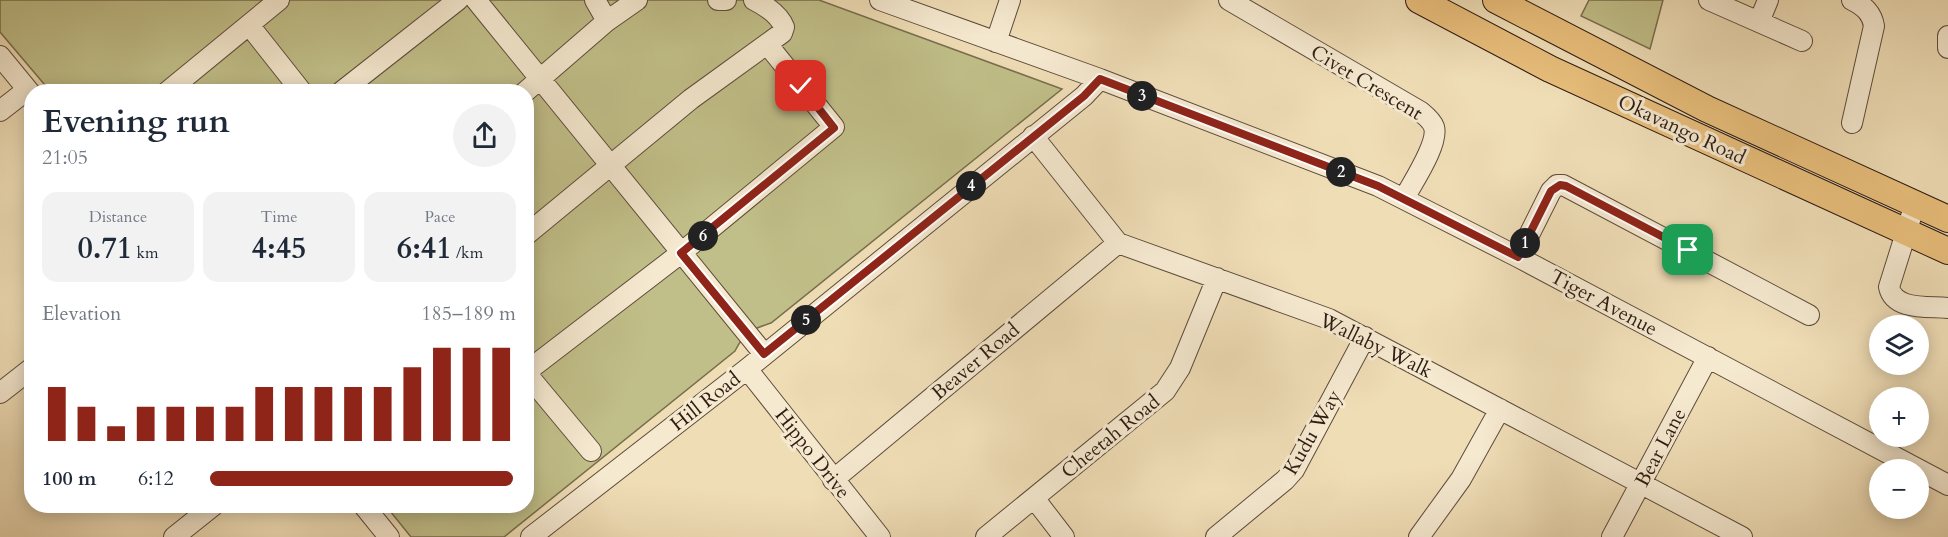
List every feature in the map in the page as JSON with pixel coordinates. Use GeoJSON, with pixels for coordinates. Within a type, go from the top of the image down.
{"type":"FeatureCollection","features":[{"type":"Feature","properties":{"kind":"main road","name":"Okavango Road"},"geometry":{"type":"LineString","coordinates":[[1419,0],[1550,69],[1948,251]]}},
{"type":"Feature","properties":{"kind":"main road","name":"Okavango Road"},"geometry":{"type":"LineString","coordinates":[[1496,0],[1707,109],[1948,219]]}},
{"type":"Feature","properties":{"kind":"street"},"geometry":{"type":"LineString","coordinates":[[177,84],[279,0]]}},
{"type":"Feature","properties":{"kind":"street"},"geometry":{"type":"LineString","coordinates":[[351,84],[458,0]]}},
{"type":"Feature","properties":{"kind":"street"},"geometry":{"type":"LineString","coordinates":[[476,0],[532,84]]}},
{"type":"Feature","properties":{"kind":"street"},"geometry":{"type":"LineString","coordinates":[[595,0],[607,21]]}},
{"type":"Feature","properties":{"kind":"street"},"geometry":{"type":"LineString","coordinates":[[534,85],[607,21],[637,0]]}},
{"type":"Feature","properties":{"kind":"street"},"geometry":{"type":"LineString","coordinates":[[718,0],[726,0]]}},
{"type":"Feature","properties":{"kind":"street"},"geometry":{"type":"LineString","coordinates":[[534,229],[691,99],[782,33],[784,25],[773,12],[754,0]]}},
{"type":"Feature","properties":{"kind":"street","name":"Tiger Avenue"},"geometry":{"type":"LineString","coordinates":[[880,0],[1100,79],[1378,186],[1518,257],[1948,485]]}},
{"type":"Feature","properties":{"kind":"street"},"geometry":{"type":"LineString","coordinates":[[996,42],[1010,0]]}},
{"type":"Feature","properties":{"kind":"street","name":"Civet Crescent"},"geometry":{"type":"LineString","coordinates":[[1229,0],[1421,112],[1431,121],[1435,128],[1432,146],[1404,199]]}},
{"type":"Feature","properties":{"kind":"street"},"geometry":{"type":"LineString","coordinates":[[1708,0],[1802,41]]}},
{"type":"Feature","properties":{"kind":"street"},"geometry":{"type":"LineString","coordinates":[[1759,22],[1768,0]]}},
{"type":"Feature","properties":{"kind":"street"},"geometry":{"type":"LineString","coordinates":[[1852,0],[1867,10],[1874,26],[1852,123]]}},
{"type":"Feature","properties":{"kind":"street"},"geometry":{"type":"LineString","coordinates":[[249,25],[296,84]]}},
{"type":"Feature","properties":{"kind":"street"},"geometry":{"type":"LineString","coordinates":[[1948,36],[1948,48]]}},
{"type":"Feature","properties":{"kind":"street"},"geometry":{"type":"LineString","coordinates":[[534,366],[681,253],[834,128],[767,44]]}},
{"type":"Feature","properties":{"kind":"street"},"geometry":{"type":"LineString","coordinates":[[0,56],[24,87]]}},
{"type":"Feature","properties":{"kind":"street","name":"Hill Road"},"geometry":{"type":"LineString","coordinates":[[531,537],[747,369],[1084,96],[1100,79]]}},
{"type":"Feature","properties":{"kind":"street"},"geometry":{"type":"LineString","coordinates":[[534,87],[611,166],[764,354]]}},
{"type":"Feature","properties":{"kind":"street"},"geometry":{"type":"LineString","coordinates":[[0,111],[24,96]]}},
{"type":"Feature","properties":{"kind":"street"},"geometry":{"type":"LineString","coordinates":[[1033,136],[1118,243]]}},
{"type":"Feature","properties":{"kind":"street"},"geometry":{"type":"LineString","coordinates":[[1518,257],[1551,191],[1557,185],[1563,185],[1809,315]]}},
{"type":"Feature","properties":{"kind":"street"},"geometry":{"type":"LineString","coordinates":[[1915,204],[1889,286],[1891,295],[1904,304],[1948,308]]}},
{"type":"Feature","properties":{"kind":"street","name":"Wallaby Walk"},"geometry":{"type":"LineString","coordinates":[[1118,243],[1329,319],[1742,537]]}},
{"type":"Feature","properties":{"kind":"street","name":"Beaver Road"},"geometry":{"type":"LineString","coordinates":[[833,480],[1118,243]]}},
{"type":"Feature","properties":{"kind":"street","name":"Cheetah Road"},"geometry":{"type":"LineString","coordinates":[[986,537],[1165,391],[1180,368],[1217,278]]}},
{"type":"Feature","properties":{"kind":"street","name":"Kudu Way"},"geometry":{"type":"LineString","coordinates":[[1216,537],[1286,480],[1294,470],[1365,337]]}},
{"type":"Feature","properties":{"kind":"street","name":"Bear Lane"},"geometry":{"type":"LineString","coordinates":[[1612,537],[1707,357]]}},
{"type":"Feature","properties":{"kind":"street","name":"Hippo Drive"},"geometry":{"type":"LineString","coordinates":[[747,369],[880,537]]}},
{"type":"Feature","properties":{"kind":"street"},"geometry":{"type":"LineString","coordinates":[[0,393],[24,374]]}},
{"type":"Feature","properties":{"kind":"street"},"geometry":{"type":"LineString","coordinates":[[534,382],[591,451]]}},
{"type":"Feature","properties":{"kind":"street"},"geometry":{"type":"LineString","coordinates":[[1419,537],[1461,479],[1500,409]]}},
{"type":"Feature","properties":{"kind":"street"},"geometry":{"type":"LineString","coordinates":[[1034,498],[1064,537]]}},
{"type":"Feature","properties":{"kind":"street"},"geometry":{"type":"LineString","coordinates":[[174,537],[204,513]]}},
{"type":"Feature","properties":{"kind":"street"},"geometry":{"type":"LineString","coordinates":[[370,513],[390,537]]}},
{"type":"Feature","properties":{"kind":"shaded area"},"geometry":{"type":"Polygon","coordinates":[[[0,0],[819,0],[1062,89],[771,323],[749,332],[735,351],[534,513],[534,84],[44,84],[0,32],[0,0]]]}},
{"type":"Feature","properties":{"kind":"shaded area"},"geometry":{"type":"Polygon","coordinates":[[[1589,0],[1663,0],[1650,49],[1581,16],[1589,0]]]}},
{"type":"Feature","properties":{"kind":"shaded area"},"geometry":{"type":"Polygon","coordinates":[[[392,513],[534,513],[504,537],[411,537],[392,513]]]}},
{"type":"Feature","properties":{"kind":"route"},"geometry":{"type":"LineString","coordinates":[[801,86],[834,128],[681,253],[764,354],[1084,96],[1100,79],[1378,186],[1518,257],[1551,191],[1557,185],[1566,186],[1688,250]]}}]}
